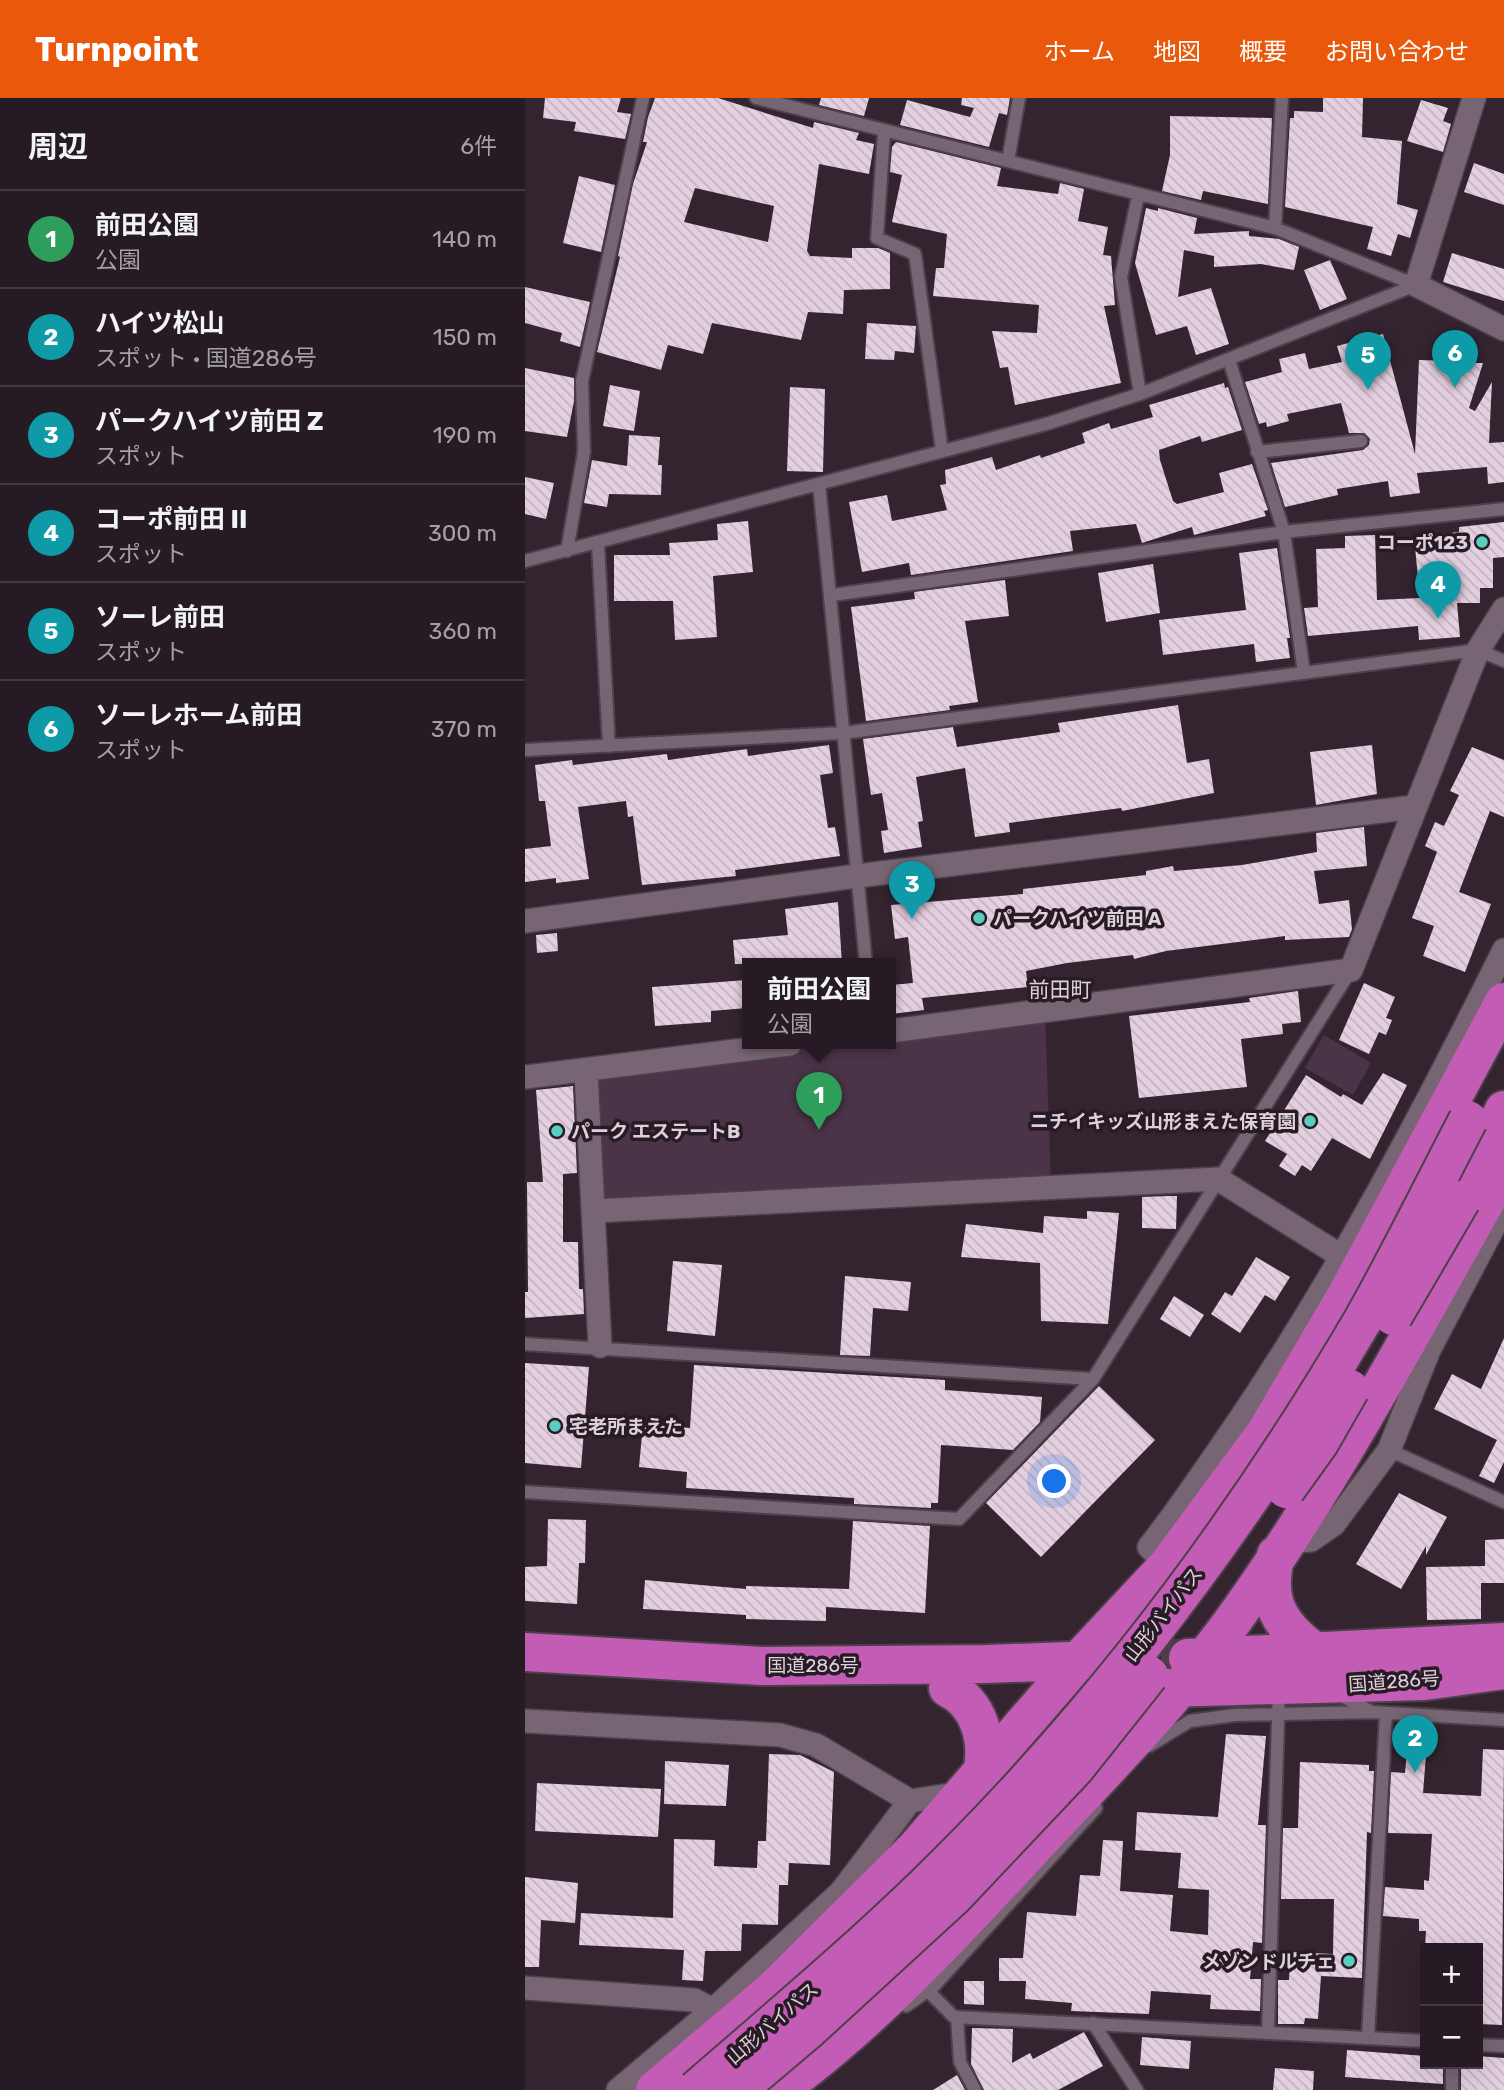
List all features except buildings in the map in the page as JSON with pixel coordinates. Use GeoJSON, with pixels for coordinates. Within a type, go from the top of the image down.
{"type":"FeatureCollection","features":[{"type":"Feature","properties":{"kind":"highway"},"geometry":{"type":"LineString","coordinates":[[655,2090],[774,1989],[916,1848],[974,1783],[1079,1674],[1168,1565],[1266,1432],[1347,1294],[1504,1002]]}},
{"type":"Feature","properties":{"kind":"highway","name":"山形バイパス"},"geometry":{"type":"LineString","coordinates":[[696,2090],[926,1885],[1052,1751],[1151,1633],[1298,1425],[1364,1319],[1468,1120],[1504,1041]]}},
{"type":"Feature","properties":{"kind":"highway","name":"山形バイパス"},"geometry":{"type":"LineString","coordinates":[[737,2090],[809,2029],[954,1896],[1075,1768],[1212,1594],[1319,1443],[1461,1200],[1504,1110]]}},
{"type":"Feature","properties":{"kind":"highway"},"geometry":{"type":"LineString","coordinates":[[779,2090],[828,2054],[957,1930],[1181,1673],[1231,1622],[1339,1456],[1504,1169]]}},
{"type":"Feature","properties":{"kind":"highway"},"geometry":{"type":"LineString","coordinates":[[1280,1548],[1270,1578],[1272,1597],[1281,1619],[1318,1669]]}},
{"type":"Feature","properties":{"kind":"highway","name":"国道286号"},"geometry":{"type":"LineString","coordinates":[[1181,1673],[1318,1669],[1504,1642]]}},
{"type":"Feature","properties":{"kind":"highway","name":"国道286号"},"geometry":{"type":"LineString","coordinates":[[525,1652],[762,1666],[1079,1674]]}},
{"type":"Feature","properties":{"kind":"highway","name":"国道286号"},"geometry":{"type":"LineString","coordinates":[[1181,1673],[1279,1701],[1318,1669],[1425,1681],[1504,1670]]}},
{"type":"Feature","properties":{"kind":"highway","name":"国道286号"},"geometry":{"type":"LineString","coordinates":[[525,1672],[783,1690],[948,1688],[1079,1674]]}},
{"type":"Feature","properties":{"kind":"highway"},"geometry":{"type":"LineString","coordinates":[[948,1688],[964,1696],[979,1722],[986,1757],[974,1783]]}},
{"type":"Feature","properties":{"kind":"street"},"geometry":{"type":"LineString","coordinates":[[1474,98],[1416,285],[1504,329]]}},
{"type":"Feature","properties":{"kind":"street"},"geometry":{"type":"LineString","coordinates":[[896,1030],[1351,970],[1413,807],[1478,650],[1504,609]]}},
{"type":"Feature","properties":{"kind":"street"},"geometry":{"type":"LineString","coordinates":[[525,921],[857,876],[1413,807]]}},
{"type":"Feature","properties":{"kind":"street"},"geometry":{"type":"LineString","coordinates":[[1168,1565],[1149,1547],[1172,1518],[1287,1348],[1341,1256],[1504,950]]}},
{"type":"Feature","properties":{"kind":"street"},"geometry":{"type":"LineString","coordinates":[[525,1077],[586,1072],[754,1049]]}},
{"type":"Feature","properties":{"kind":"street"},"geometry":{"type":"LineString","coordinates":[[586,1072],[600,1346]]}},
{"type":"Feature","properties":{"kind":"street"},"geometry":{"type":"LineString","coordinates":[[594,1211],[1218,1179],[1341,1256]]}},
{"type":"Feature","properties":{"kind":"street"},"geometry":{"type":"LineString","coordinates":[[1280,1548],[1311,1540],[1334,1524],[1389,1450],[1429,1350],[1504,1208]]}},
{"type":"Feature","properties":{"kind":"street"},"geometry":{"type":"LineString","coordinates":[[525,1721],[781,1735],[816,1745],[910,1801]]}},
{"type":"Feature","properties":{"kind":"street"},"geometry":{"type":"LineString","coordinates":[[618,2090],[713,2010],[841,1892],[910,1801],[974,1783]]}},
{"type":"Feature","properties":{"kind":"street"},"geometry":{"type":"LineString","coordinates":[[525,1988],[694,2000],[713,2010]]}},
{"type":"Feature","properties":{"kind":"lane"},"geometry":{"type":"LineString","coordinates":[[567,551],[584,452],[582,381],[643,98]]}},
{"type":"Feature","properties":{"kind":"lane"},"geometry":{"type":"LineString","coordinates":[[756,98],[1138,196],[1275,228],[1416,285]]}},
{"type":"Feature","properties":{"kind":"lane"},"geometry":{"type":"LineString","coordinates":[[1008,161],[1019,98]]}},
{"type":"Feature","properties":{"kind":"lane"},"geometry":{"type":"LineString","coordinates":[[1275,228],[1282,98]]}},
{"type":"Feature","properties":{"kind":"lane"},"geometry":{"type":"LineString","coordinates":[[884,132],[877,238],[915,254],[942,451]]}},
{"type":"Feature","properties":{"kind":"lane"},"geometry":{"type":"LineString","coordinates":[[1138,196],[1121,277],[1140,394]]}},
{"type":"Feature","properties":{"kind":"lane"},"geometry":{"type":"LineString","coordinates":[[525,561],[598,544],[1046,424],[1140,394],[1416,285]]}},
{"type":"Feature","properties":{"kind":"lane"},"geometry":{"type":"LineString","coordinates":[[1229,360],[1284,532],[1304,673]]}},
{"type":"Feature","properties":{"kind":"lane"},"geometry":{"type":"LineString","coordinates":[[1257,452],[1361,442]]}},
{"type":"Feature","properties":{"kind":"lane"},"geometry":{"type":"LineString","coordinates":[[820,484],[865,958]]}},
{"type":"Feature","properties":{"kind":"lane"},"geometry":{"type":"LineString","coordinates":[[832,596],[1284,532],[1504,509]]}},
{"type":"Feature","properties":{"kind":"lane"},"geometry":{"type":"LineString","coordinates":[[598,544],[609,746]]}},
{"type":"Feature","properties":{"kind":"lane"},"geometry":{"type":"LineString","coordinates":[[525,750],[843,733],[1478,650],[1504,661]]}},
{"type":"Feature","properties":{"kind":"lane"},"geometry":{"type":"LineString","coordinates":[[525,1492],[958,1519],[1093,1379],[1351,970]]}},
{"type":"Feature","properties":{"kind":"lane"},"geometry":{"type":"LineString","coordinates":[[525,1343],[1093,1379]]}},
{"type":"Feature","properties":{"kind":"lane"},"geometry":{"type":"LineString","coordinates":[[1389,1450],[1503,1499]]}},
{"type":"Feature","properties":{"kind":"lane"},"geometry":{"type":"LineString","coordinates":[[1318,1669],[1371,1712]]}},
{"type":"Feature","properties":{"kind":"lane"},"geometry":{"type":"LineString","coordinates":[[1268,2031],[1279,1701]]}},
{"type":"Feature","properties":{"kind":"lane"},"geometry":{"type":"LineString","coordinates":[[1143,1754],[1152,1743],[1190,1721],[1235,1715],[1279,1701],[1371,1712],[1504,1720]]}},
{"type":"Feature","properties":{"kind":"lane"},"geometry":{"type":"LineString","coordinates":[[1368,2037],[1385,1713]]}},
{"type":"Feature","properties":{"kind":"lane"},"geometry":{"type":"LineString","coordinates":[[896,2014],[926,1989],[934,1986],[1108,1795]]}},
{"type":"Feature","properties":{"kind":"lane"},"geometry":{"type":"LineString","coordinates":[[926,1989],[957,2017],[1420,2041]]}},
{"type":"Feature","properties":{"kind":"lane"},"geometry":{"type":"LineString","coordinates":[[957,2017],[960,2062],[975,2090]]}},
{"type":"Feature","properties":{"kind":"lane"},"geometry":{"type":"LineString","coordinates":[[1093,2024],[1137,2090]]}},
{"type":"Feature","properties":{"kind":"lane"},"geometry":{"type":"LineString","coordinates":[[1483,2045],[1504,2046]]}},
{"type":"Feature","properties":{"kind":"lane"},"geometry":{"type":"LineString","coordinates":[[1451,2069],[1452,2090]]}},
{"type":"Feature","properties":{"kind":"shaded area"},"geometry":{"type":"Polygon","coordinates":[[[1045,1010],[1051,1187],[594,1211],[586,1072],[756,1049],[896,1049],[896,1030],[1045,1010]]]}},
{"type":"Feature","properties":{"kind":"shaded area"},"geometry":{"type":"Polygon","coordinates":[[[1324,1035],[1371,1063],[1353,1095],[1305,1068],[1324,1035]]]}},
{"type":"Feature","properties":{"kind":"tunnel"},"geometry":{"type":"LineString","coordinates":[[1104,1660],[1183,1658]]}},
{"type":"Feature","properties":{"kind":"place","name":"ソーレホーム前田"},"geometry":{"type":"Point","coordinates":[1455,388]}},
{"type":"Feature","properties":{"kind":"place","name":"ソーレ前田"},"geometry":{"type":"Point","coordinates":[1368,390]}},
{"type":"Feature","properties":{"kind":"place","name":"コーポ123"},"geometry":{"type":"Point","coordinates":[1482,542]}},
{"type":"Feature","properties":{"kind":"place","name":"コーポ前田 II"},"geometry":{"type":"Point","coordinates":[1438,619]}},
{"type":"Feature","properties":{"kind":"place","name":"パークハイツ前田 A"},"geometry":{"type":"Point","coordinates":[979,918]}},
{"type":"Feature","properties":{"kind":"place","name":"パークハイツ前田 Z"},"geometry":{"type":"Point","coordinates":[912,919]}},
{"type":"Feature","properties":{"kind":"place","name":"ニチイキッズ山形まえた保育園"},"geometry":{"type":"Point","coordinates":[1310,1121]}},
{"type":"Feature","properties":{"kind":"place","name":"前田公園"},"geometry":{"type":"Point","coordinates":[819,1130]}},
{"type":"Feature","properties":{"kind":"place","name":"パーク エステートB"},"geometry":{"type":"Point","coordinates":[557,1131]}},
{"type":"Feature","properties":{"kind":"place","name":"宅老所まえた"},"geometry":{"type":"Point","coordinates":[555,1426]}},
{"type":"Feature","properties":{"kind":"place","name":"ハイツ松山"},"geometry":{"type":"Point","coordinates":[1415,1773]}},
{"type":"Feature","properties":{"kind":"place","name":"メゾンドルチェ"},"geometry":{"type":"Point","coordinates":[1349,1961]}},
{"type":"Feature","properties":{"kind":"district","name":"前田町"},"geometry":{"type":"Point","coordinates":[1060,990]}}]}
